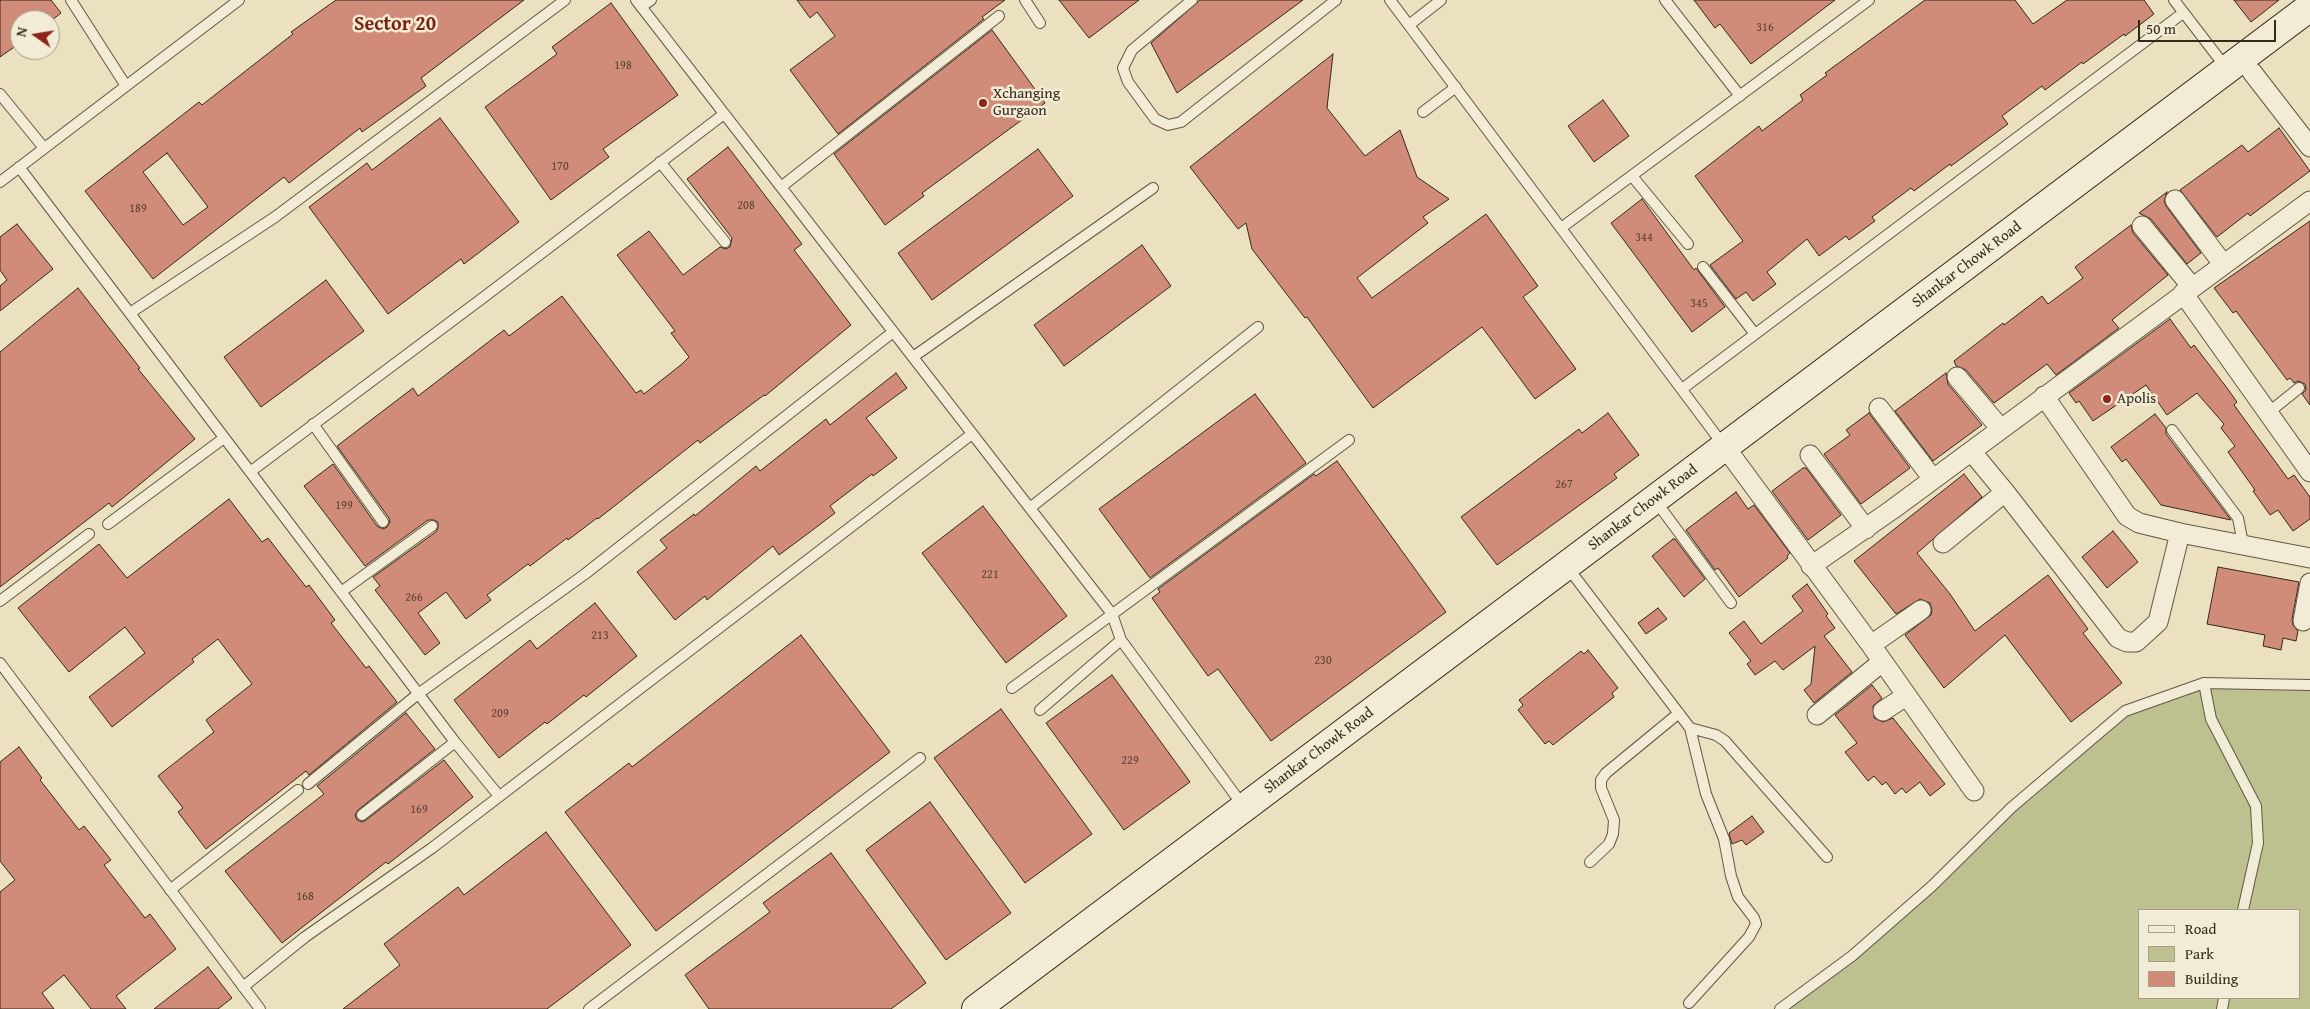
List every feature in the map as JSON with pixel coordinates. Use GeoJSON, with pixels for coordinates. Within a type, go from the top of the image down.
{"type":"FeatureCollection","features":[{"type":"Feature","properties":{"kind":"main road","name":"Shankar Chowk Road"},"geometry":{"type":"LineString","coordinates":[[2240,71],[2310,7]]}},
{"type":"Feature","properties":{"kind":"main road","name":"Shankar Chowk Road"},"geometry":{"type":"LineString","coordinates":[[976,1009],[1244,807],[1729,452],[2240,71],[2310,28]]}},
{"type":"Feature","properties":{"kind":"main road","name":"Shankar Chowk Road"},"geometry":{"type":"LineString","coordinates":[[1007,1009],[1663,510],[1729,452]]}},
{"type":"Feature","properties":{"kind":"street"},"geometry":{"type":"LineString","coordinates":[[2240,71],[2310,147]]}},
{"type":"Feature","properties":{"kind":"street"},"geometry":{"type":"LineString","coordinates":[[2175,200],[2223,264]]}},
{"type":"Feature","properties":{"kind":"street"},"geometry":{"type":"LineString","coordinates":[[1811,566],[1933,480],[2187,290],[2310,201]]}},
{"type":"Feature","properties":{"kind":"street"},"geometry":{"type":"LineString","coordinates":[[2142,226],[2310,472]]}},
{"type":"Feature","properties":{"kind":"street"},"geometry":{"type":"LineString","coordinates":[[1956,377],[2001,428]]}},
{"type":"Feature","properties":{"kind":"street"},"geometry":{"type":"LineString","coordinates":[[2044,396],[2128,516],[2150,527],[2310,558]]}},
{"type":"Feature","properties":{"kind":"street"},"geometry":{"type":"LineString","coordinates":[[1879,408],[1933,480]]}},
{"type":"Feature","properties":{"kind":"street"},"geometry":{"type":"LineString","coordinates":[[1971,451],[2118,638],[2127,642],[2136,642],[2158,622],[2180,533]]}},
{"type":"Feature","properties":{"kind":"street"},"geometry":{"type":"LineString","coordinates":[[1729,452],[1811,566],[1871,645],[1974,791]]}},
{"type":"Feature","properties":{"kind":"street"},"geometry":{"type":"LineString","coordinates":[[1810,455],[1866,529]]}},
{"type":"Feature","properties":{"kind":"street"},"geometry":{"type":"LineString","coordinates":[[1943,543],[2005,492]]}},
{"type":"Feature","properties":{"kind":"street"},"geometry":{"type":"LineString","coordinates":[[2303,621],[2310,583]]}},
{"type":"Feature","properties":{"kind":"street"},"geometry":{"type":"LineString","coordinates":[[1871,645],[1921,610]]}},
{"type":"Feature","properties":{"kind":"street"},"geometry":{"type":"LineString","coordinates":[[1817,715],[1882,662]]}},
{"type":"Feature","properties":{"kind":"street"},"geometry":{"type":"LineString","coordinates":[[1883,711],[1906,696]]}},
{"type":"Feature","properties":{"kind":"lane"},"geometry":{"type":"LineString","coordinates":[[71,0],[126,86]]}},
{"type":"Feature","properties":{"kind":"lane"},"geometry":{"type":"LineString","coordinates":[[0,182],[239,0]]}},
{"type":"Feature","properties":{"kind":"lane"},"geometry":{"type":"LineString","coordinates":[[130,313],[275,217],[565,0]]}},
{"type":"Feature","properties":{"kind":"lane"},"geometry":{"type":"LineString","coordinates":[[651,0],[638,4],[1112,614],[1122,640],[1244,807]]}},
{"type":"Feature","properties":{"kind":"lane"},"geometry":{"type":"LineString","coordinates":[[1025,0],[1040,23]]}},
{"type":"Feature","properties":{"kind":"lane"},"geometry":{"type":"LineString","coordinates":[[1192,0],[1132,50],[1123,68],[1128,82],[1155,118],[1168,125],[1181,122],[1336,0]]}},
{"type":"Feature","properties":{"kind":"lane"},"geometry":{"type":"LineString","coordinates":[[1390,0],[1729,452]]}},
{"type":"Feature","properties":{"kind":"lane"},"geometry":{"type":"LineString","coordinates":[[1409,25],[1440,0]]}},
{"type":"Feature","properties":{"kind":"lane"},"geometry":{"type":"LineString","coordinates":[[1665,0],[1740,96]]}},
{"type":"Feature","properties":{"kind":"lane"},"geometry":{"type":"LineString","coordinates":[[1561,228],[1869,0]]}},
{"type":"Feature","properties":{"kind":"lane"},"geometry":{"type":"LineString","coordinates":[[2174,0],[2184,13],[2240,71]]}},
{"type":"Feature","properties":{"kind":"lane"},"geometry":{"type":"LineString","coordinates":[[1682,389],[2184,13]]}},
{"type":"Feature","properties":{"kind":"lane"},"geometry":{"type":"LineString","coordinates":[[781,187],[999,16]]}},
{"type":"Feature","properties":{"kind":"lane"},"geometry":{"type":"LineString","coordinates":[[1424,112],[1456,87]]}},
{"type":"Feature","properties":{"kind":"lane"},"geometry":{"type":"LineString","coordinates":[[0,94],[44,148]]}},
{"type":"Feature","properties":{"kind":"lane"},"geometry":{"type":"LineString","coordinates":[[250,472],[724,114]]}},
{"type":"Feature","properties":{"kind":"lane"},"geometry":{"type":"LineString","coordinates":[[660,162],[725,242]]}},
{"type":"Feature","properties":{"kind":"lane"},"geometry":{"type":"LineString","coordinates":[[19,167],[418,694],[499,796]]}},
{"type":"Feature","properties":{"kind":"lane"},"geometry":{"type":"LineString","coordinates":[[1632,176],[1688,244]]}},
{"type":"Feature","properties":{"kind":"lane"},"geometry":{"type":"LineString","coordinates":[[913,357],[1153,188]]}},
{"type":"Feature","properties":{"kind":"lane"},"geometry":{"type":"LineString","coordinates":[[1703,266],[1755,334]]}},
{"type":"Feature","properties":{"kind":"lane"},"geometry":{"type":"LineString","coordinates":[[1030,508],[1258,328]]}},
{"type":"Feature","properties":{"kind":"lane"},"geometry":{"type":"LineString","coordinates":[[308,784],[418,694],[585,574],[893,332]]}},
{"type":"Feature","properties":{"kind":"lane"},"geometry":{"type":"LineString","coordinates":[[2268,413],[2299,388]]}},
{"type":"Feature","properties":{"kind":"lane"},"geometry":{"type":"LineString","coordinates":[[312,424],[383,522]]}},
{"type":"Feature","properties":{"kind":"lane"},"geometry":{"type":"LineString","coordinates":[[2172,430],[2238,518],[2243,544]]}},
{"type":"Feature","properties":{"kind":"lane"},"geometry":{"type":"LineString","coordinates":[[243,988],[305,937],[432,848],[972,434]]}},
{"type":"Feature","properties":{"kind":"lane"},"geometry":{"type":"LineString","coordinates":[[108,524],[224,438]]}},
{"type":"Feature","properties":{"kind":"lane"},"geometry":{"type":"LineString","coordinates":[[1012,688],[1349,440]]}},
{"type":"Feature","properties":{"kind":"lane"},"geometry":{"type":"LineString","coordinates":[[1663,510],[1731,603]]}},
{"type":"Feature","properties":{"kind":"lane"},"geometry":{"type":"LineString","coordinates":[[341,592],[432,526]]}},
{"type":"Feature","properties":{"kind":"lane"},"geometry":{"type":"LineString","coordinates":[[0,602],[89,534]]}},
{"type":"Feature","properties":{"kind":"lane"},"geometry":{"type":"LineString","coordinates":[[1576,577],[1690,728],[1706,794],[1724,840],[1738,897],[1754,918],[1756,924],[1749,938],[1689,1003]]}},
{"type":"Feature","properties":{"kind":"lane"},"geometry":{"type":"LineString","coordinates":[[1040,710],[1122,640]]}},
{"type":"Feature","properties":{"kind":"lane"},"geometry":{"type":"LineString","coordinates":[[0,663],[260,1009]]}},
{"type":"Feature","properties":{"kind":"lane"},"geometry":{"type":"LineString","coordinates":[[1780,1009],[1852,956],[1932,886],[2012,807],[2125,711],[2204,683],[2310,685]]}},
{"type":"Feature","properties":{"kind":"lane"},"geometry":{"type":"LineString","coordinates":[[2204,683],[2211,719],[2256,806],[2258,843],[2243,909]]}},
{"type":"Feature","properties":{"kind":"lane"},"geometry":{"type":"LineString","coordinates":[[1590,862],[1608,844],[1613,834],[1614,820],[1601,788],[1601,780],[1606,773],[1679,712]]}},
{"type":"Feature","properties":{"kind":"lane"},"geometry":{"type":"LineString","coordinates":[[1690,728],[1716,735],[1726,741],[1827,857]]}},
{"type":"Feature","properties":{"kind":"lane"},"geometry":{"type":"LineString","coordinates":[[362,815],[455,742]]}},
{"type":"Feature","properties":{"kind":"lane"},"geometry":{"type":"LineString","coordinates":[[589,1009],[920,758]]}},
{"type":"Feature","properties":{"kind":"lane"},"geometry":{"type":"LineString","coordinates":[[170,890],[298,790]]}},
{"type":"Feature","properties":{"kind":"green space"},"geometry":{"type":"Polygon","coordinates":[[[2204,683],[2310,685],[2310,1009],[1780,1009],[1852,956],[2125,711],[2204,683]]]}},
{"type":"Feature","properties":{"kind":"building"},"geometry":{"type":"Polygon","coordinates":[[[0,0],[51,0],[59,10],[10,10],[10,50],[0,57],[0,0]]]}},
{"type":"Feature","properties":{"kind":"building"},"geometry":{"type":"Polygon","coordinates":[[[336,0],[524,0],[421,78],[426,86],[362,132],[360,128],[289,183],[284,177],[153,279],[85,191],[199,102],[202,105],[293,34],[291,32],[336,0]],[[167,153],[143,172],[183,225],[208,207],[167,153]]]}},
{"type":"Feature","properties":{"kind":"building"},"geometry":{"type":"Polygon","coordinates":[[[797,0],[1005,0],[982,17],[984,19],[838,134],[790,70],[835,36],[817,12],[810,18],[797,0]]]}},
{"type":"Feature","properties":{"kind":"building"},"geometry":{"type":"Polygon","coordinates":[[[1059,0],[1139,0],[1089,38],[1059,0]]]}},
{"type":"Feature","properties":{"kind":"building"},"geometry":{"type":"Polygon","coordinates":[[[1200,0],[1303,0],[1177,93],[1151,43],[1200,0]]]}},
{"type":"Feature","properties":{"kind":"building"},"geometry":{"type":"Polygon","coordinates":[[[1694,0],[1835,0],[1751,64],[1720,24],[1715,28],[1694,0]]]}},
{"type":"Feature","properties":{"kind":"building"},"geometry":{"type":"Polygon","coordinates":[[[1925,0],[2015,0],[2033,24],[2067,0],[2144,0],[2154,14],[2083,64],[2082,62],[2045,90],[2042,86],[2002,116],[2008,124],[1914,191],[1911,188],[1872,217],[1875,221],[1849,240],[1846,236],[1819,256],[1807,239],[1767,272],[1776,284],[1753,301],[1746,292],[1736,299],[1710,265],[1743,241],[1695,176],[1759,126],[1762,131],[1803,100],[1800,95],[1827,75],[1825,73],[1925,0]]]}},
{"type":"Feature","properties":{"kind":"building"},"geometry":{"type":"Polygon","coordinates":[[[2234,0],[2279,0],[2251,22],[2234,0]]]}},
{"type":"Feature","properties":{"kind":"building"},"geometry":{"type":"Polygon","coordinates":[[[611,3],[678,95],[603,149],[609,157],[551,200],[485,107],[557,54],[552,47],[611,3]]]}},
{"type":"Feature","properties":{"kind":"building"},"geometry":{"type":"Polygon","coordinates":[[[992,30],[1045,103],[922,193],[924,196],[885,225],[834,154],[992,30]]]}},
{"type":"Feature","properties":{"kind":"building"},"geometry":{"type":"Polygon","coordinates":[[[1333,54],[1327,108],[1365,156],[1400,130],[1417,177],[1449,199],[1423,217],[1428,223],[1357,278],[1372,298],[1486,214],[1538,286],[1523,297],[1576,369],[1535,399],[1482,327],[1373,408],[1307,317],[1305,318],[1252,249],[1246,223],[1238,229],[1190,167],[1333,54]]]}},
{"type":"Feature","properties":{"kind":"building"},"geometry":{"type":"Polygon","coordinates":[[[1603,100],[1629,136],[1594,162],[1568,126],[1603,100]]]}},
{"type":"Feature","properties":{"kind":"building"},"geometry":{"type":"Polygon","coordinates":[[[440,118],[519,222],[464,264],[461,259],[388,314],[309,207],[367,163],[372,170],[440,118]]]}},
{"type":"Feature","properties":{"kind":"building"},"geometry":{"type":"Polygon","coordinates":[[[2279,128],[2310,171],[2250,216],[2248,213],[2217,237],[2180,190],[2242,145],[2248,152],[2279,128]]]}},
{"type":"Feature","properties":{"kind":"building"},"geometry":{"type":"Polygon","coordinates":[[[728,147],[802,244],[794,250],[851,325],[765,396],[700,443],[698,440],[598,519],[568,540],[567,538],[530,566],[528,564],[487,595],[491,600],[466,619],[446,592],[418,613],[440,643],[425,655],[375,590],[380,586],[373,577],[436,532],[438,522],[428,520],[365,566],[304,486],[333,464],[377,526],[383,529],[387,527],[390,522],[389,518],[337,446],[413,388],[418,396],[504,330],[509,336],[562,296],[636,393],[641,390],[644,394],[682,364],[689,357],[671,333],[675,331],[617,255],[649,231],[683,275],[720,247],[726,249],[730,247],[732,238],[687,179],[728,147]]]}},
{"type":"Feature","properties":{"kind":"building"},"geometry":{"type":"Polygon","coordinates":[[[1038,149],[1073,196],[932,300],[898,253],[1038,149]]]}},
{"type":"Feature","properties":{"kind":"building"},"geometry":{"type":"Polygon","coordinates":[[[2167,192],[2164,201],[2166,206],[2201,253],[2187,264],[2151,219],[2139,213],[2167,192]]]}},
{"type":"Feature","properties":{"kind":"building"},"geometry":{"type":"Polygon","coordinates":[[[1642,199],[1694,270],[1696,268],[1725,307],[1692,332],[1611,223],[1642,199]]]}},
{"type":"Feature","properties":{"kind":"building"},"geometry":{"type":"Polygon","coordinates":[[[2310,221],[2310,405],[2302,394],[2306,390],[2305,384],[2298,381],[2294,383],[2290,378],[2287,380],[2236,311],[2233,313],[2214,288],[2310,221]]]}},
{"type":"Feature","properties":{"kind":"building"},"geometry":{"type":"Polygon","coordinates":[[[17,224],[53,269],[0,311],[0,286],[7,280],[0,270],[0,237],[17,224]]]}},
{"type":"Feature","properties":{"kind":"building"},"geometry":{"type":"Polygon","coordinates":[[[2131,225],[2133,233],[2168,275],[2112,320],[2119,328],[2056,375],[2047,364],[1994,403],[1966,370],[1956,366],[1954,361],[2003,323],[2004,325],[2042,296],[2048,304],[2083,278],[2075,267],[2131,225]]]}},
{"type":"Feature","properties":{"kind":"building"},"geometry":{"type":"Polygon","coordinates":[[[1142,245],[1171,286],[1064,366],[1034,325],[1142,245]]]}},
{"type":"Feature","properties":{"kind":"building"},"geometry":{"type":"Polygon","coordinates":[[[326,280],[364,331],[261,407],[224,357],[326,280]]]}},
{"type":"Feature","properties":{"kind":"building"},"geometry":{"type":"Polygon","coordinates":[[[78,288],[140,368],[138,369],[195,439],[112,507],[109,503],[0,587],[0,352],[78,288]]]}},
{"type":"Feature","properties":{"kind":"building"},"geometry":{"type":"Polygon","coordinates":[[[2170,319],[2191,348],[2194,345],[2227,388],[2237,402],[2234,405],[2288,479],[2294,475],[2310,497],[2310,519],[2293,531],[2278,510],[2270,515],[2253,491],[2255,490],[2228,452],[2235,446],[2221,428],[2224,424],[2197,393],[2167,415],[2146,385],[2093,421],[2079,401],[2076,403],[2069,393],[2170,319]]]}},
{"type":"Feature","properties":{"kind":"building"},"geometry":{"type":"Polygon","coordinates":[[[896,373],[907,388],[866,418],[897,458],[873,476],[872,474],[830,506],[835,513],[779,555],[773,546],[707,600],[705,596],[675,620],[637,572],[667,548],[660,540],[694,514],[695,516],[756,466],[760,471],[826,419],[830,425],[896,373]]]}},
{"type":"Feature","properties":{"kind":"building"},"geometry":{"type":"Polygon","coordinates":[[[1946,373],[1948,384],[1982,425],[1933,461],[1895,411],[1946,373]]]}},
{"type":"Feature","properties":{"kind":"building"},"geometry":{"type":"Polygon","coordinates":[[[1255,394],[1306,463],[1150,578],[1099,509],[1255,394]]]}},
{"type":"Feature","properties":{"kind":"building"},"geometry":{"type":"Polygon","coordinates":[[[1608,413],[1639,455],[1614,474],[1617,478],[1497,565],[1461,517],[1579,429],[1582,433],[1608,413]]]}},
{"type":"Feature","properties":{"kind":"building"},"geometry":{"type":"Polygon","coordinates":[[[1869,413],[1910,468],[1861,504],[1824,454],[1850,435],[1846,430],[1869,413]]]}},
{"type":"Feature","properties":{"kind":"building"},"geometry":{"type":"Polygon","coordinates":[[[2155,414],[2166,428],[2166,434],[2231,520],[2161,505],[2126,459],[2122,462],[2111,447],[2155,414]]]}},
{"type":"Feature","properties":{"kind":"building"},"geometry":{"type":"Polygon","coordinates":[[[1337,461],[1446,612],[1271,741],[1218,669],[1208,676],[1152,598],[1160,592],[1158,589],[1314,474],[1316,476],[1337,461]]]}},
{"type":"Feature","properties":{"kind":"building"},"geometry":{"type":"Polygon","coordinates":[[[1803,468],[1806,468],[1841,515],[1808,540],[1772,491],[1803,468]]]}},
{"type":"Feature","properties":{"kind":"building"},"geometry":{"type":"Polygon","coordinates":[[[1964,474],[1982,497],[1917,553],[1950,594],[1975,631],[2048,575],[2088,629],[2083,633],[2122,683],[2071,722],[2005,635],[1944,688],[1905,635],[1931,615],[1930,603],[1920,599],[1896,614],[1854,561],[1964,474]]]}},
{"type":"Feature","properties":{"kind":"building"},"geometry":{"type":"Polygon","coordinates":[[[1736,492],[1748,509],[1754,505],[1790,553],[1787,556],[1788,558],[1739,597],[1718,568],[1715,570],[1686,530],[1736,492]]]}},
{"type":"Feature","properties":{"kind":"building"},"geometry":{"type":"Polygon","coordinates":[[[229,499],[262,542],[268,538],[306,587],[309,585],[335,620],[331,623],[366,668],[369,666],[397,702],[309,775],[306,771],[206,849],[178,812],[183,808],[158,776],[214,732],[206,720],[252,684],[218,639],[192,659],[194,662],[112,727],[89,697],[145,653],[125,627],[69,672],[18,608],[99,544],[127,578],[229,499]]]}},
{"type":"Feature","properties":{"kind":"building"},"geometry":{"type":"Polygon","coordinates":[[[983,506],[1067,616],[1006,663],[922,553],[983,506]]]}},
{"type":"Feature","properties":{"kind":"building"},"geometry":{"type":"Polygon","coordinates":[[[2113,531],[2138,562],[2107,588],[2082,557],[2113,531]]]}},
{"type":"Feature","properties":{"kind":"building"},"geometry":{"type":"Polygon","coordinates":[[[1675,539],[1705,579],[1684,597],[1652,556],[1675,539]]]}},
{"type":"Feature","properties":{"kind":"building"},"geometry":{"type":"Polygon","coordinates":[[[2218,567],[2299,582],[2292,619],[2293,625],[2298,631],[2296,641],[2283,638],[2281,650],[2263,646],[2265,635],[2207,624],[2218,567]]]}},
{"type":"Feature","properties":{"kind":"building"},"geometry":{"type":"Polygon","coordinates":[[[1807,584],[1828,614],[1826,616],[1835,628],[1824,636],[1852,672],[1814,703],[1804,690],[1811,684],[1815,646],[1783,670],[1775,661],[1755,675],[1747,664],[1751,661],[1729,633],[1744,621],[1761,644],[1803,611],[1792,596],[1807,584]]]}},
{"type":"Feature","properties":{"kind":"building"},"geometry":{"type":"Polygon","coordinates":[[[595,603],[637,656],[586,697],[584,695],[547,724],[545,722],[499,758],[454,700],[530,640],[537,649],[595,603]]]}},
{"type":"Feature","properties":{"kind":"building"},"geometry":{"type":"Polygon","coordinates":[[[1658,608],[1667,619],[1646,634],[1638,623],[1658,608]]]}},
{"type":"Feature","properties":{"kind":"building"},"geometry":{"type":"Polygon","coordinates":[[[801,635],[890,752],[656,931],[565,812],[629,763],[632,767],[801,635]]]}},
{"type":"Feature","properties":{"kind":"building"},"geometry":{"type":"Polygon","coordinates":[[[1588,650],[1618,688],[1612,693],[1614,697],[1553,745],[1549,741],[1545,744],[1518,710],[1523,705],[1519,700],[1581,651],[1584,654],[1588,650]]]}},
{"type":"Feature","properties":{"kind":"building"},"geometry":{"type":"Polygon","coordinates":[[[1112,675],[1190,782],[1124,830],[1046,723],[1112,675]]]}},
{"type":"Feature","properties":{"kind":"building"},"geometry":{"type":"Polygon","coordinates":[[[1872,685],[1882,698],[1873,706],[1874,718],[1883,722],[1893,718],[1945,784],[1930,796],[1920,782],[1906,793],[1902,788],[1895,794],[1886,782],[1882,785],[1874,776],[1868,781],[1845,752],[1857,743],[1835,715],[1872,685]]]}},
{"type":"Feature","properties":{"kind":"building"},"geometry":{"type":"Polygon","coordinates":[[[1001,709],[1092,834],[1025,883],[934,758],[1001,709]]]}},
{"type":"Feature","properties":{"kind":"building"},"geometry":{"type":"Polygon","coordinates":[[[406,713],[435,749],[358,810],[355,815],[357,820],[362,822],[366,820],[444,760],[473,797],[388,864],[386,862],[282,943],[225,871],[324,794],[317,786],[406,713]]]}},
{"type":"Feature","properties":{"kind":"building"},"geometry":{"type":"Polygon","coordinates":[[[19,747],[42,778],[40,780],[79,830],[84,826],[111,860],[104,865],[145,918],[150,914],[176,949],[116,996],[126,1009],[91,1009],[64,975],[42,993],[54,1009],[0,1009],[0,892],[15,880],[0,861],[0,762],[19,747]]]}},
{"type":"Feature","properties":{"kind":"building"},"geometry":{"type":"Polygon","coordinates":[[[930,802],[1011,913],[946,960],[866,850],[930,802]]]}},
{"type":"Feature","properties":{"kind":"building"},"geometry":{"type":"Polygon","coordinates":[[[1752,816],[1764,832],[1746,845],[1742,840],[1732,844],[1729,833],[1752,816]]]}},
{"type":"Feature","properties":{"kind":"building"},"geometry":{"type":"Polygon","coordinates":[[[546,832],[631,945],[547,1009],[343,1009],[400,965],[384,944],[458,887],[464,895],[546,832]]]}},
{"type":"Feature","properties":{"kind":"building"},"geometry":{"type":"Polygon","coordinates":[[[831,853],[926,983],[891,1009],[709,1009],[685,975],[770,912],[763,903],[831,853]]]}},
{"type":"Feature","properties":{"kind":"building"},"geometry":{"type":"Polygon","coordinates":[[[208,967],[232,998],[218,1009],[154,1009],[208,967]]]}},
{"type":"Feature","properties":{"kind":"place","name":"Xchanging Gurgaon"},"geometry":{"type":"Point","coordinates":[983,103]}},
{"type":"Feature","properties":{"kind":"place","name":"Apolis"},"geometry":{"type":"Point","coordinates":[2107,399]}},
{"type":"Feature","properties":{"kind":"district","name":"Sector 20"},"geometry":{"type":"Point","coordinates":[395,25]}}]}
